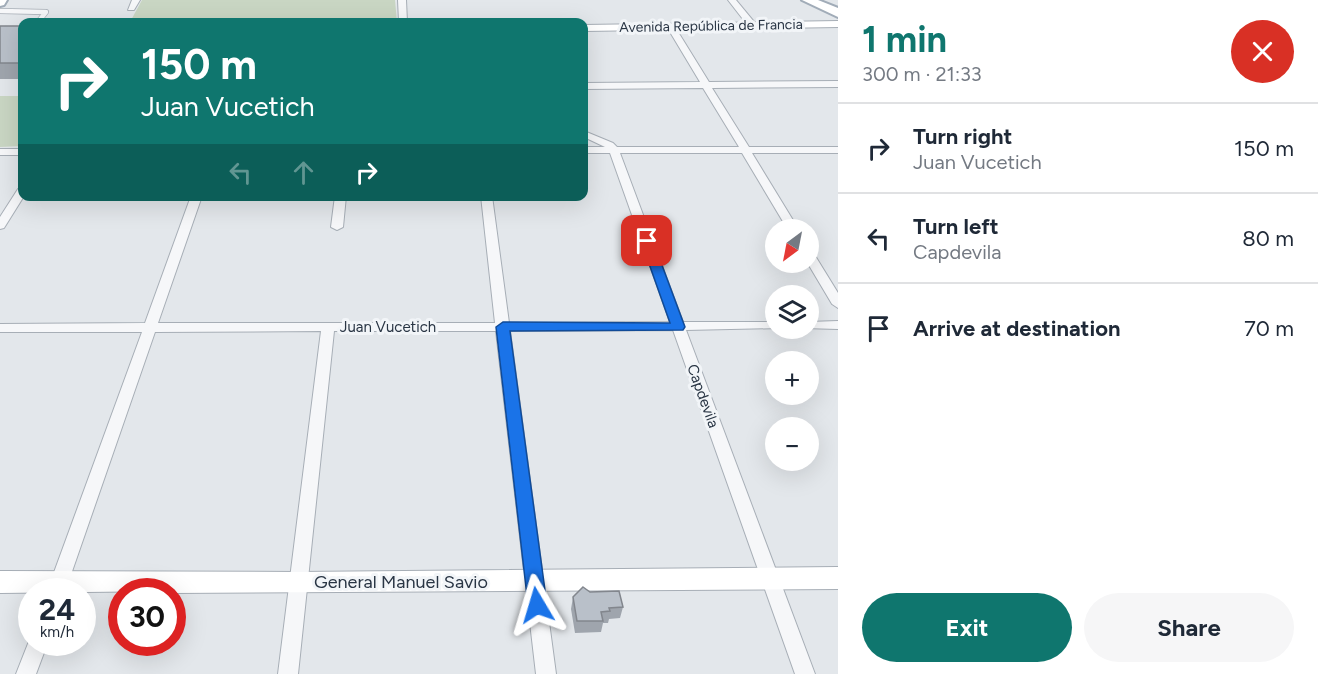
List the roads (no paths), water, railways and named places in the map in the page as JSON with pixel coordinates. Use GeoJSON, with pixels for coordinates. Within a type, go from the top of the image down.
{"type":"FeatureCollection","features":[{"type":"Feature","properties":{"kind":"main road"},"geometry":{"type":"LineString","coordinates":[[808,0],[838,13]]}},
{"type":"Feature","properties":{"kind":"main road","name":"Avenida República de Francia"},"geometry":{"type":"LineString","coordinates":[[588,28],[838,24]]}},
{"type":"Feature","properties":{"kind":"main road","name":"General Manuel Savio"},"geometry":{"type":"LineString","coordinates":[[96,586],[838,578]]}},
{"type":"Feature","properties":{"kind":"main road","name":"General Manuel Savio"},"geometry":{"type":"LineString","coordinates":[[0,582],[18,583]]}},
{"type":"Feature","properties":{"kind":"street"},"geometry":{"type":"LineString","coordinates":[[131,8],[136,0]]}},
{"type":"Feature","properties":{"kind":"street"},"geometry":{"type":"LineString","coordinates":[[402,0],[403,18]]}},
{"type":"Feature","properties":{"kind":"street"},"geometry":{"type":"LineString","coordinates":[[732,0],[752,25]]}},
{"type":"Feature","properties":{"kind":"street"},"geometry":{"type":"LineString","coordinates":[[671,27],[788,219]]}},
{"type":"Feature","properties":{"kind":"street"},"geometry":{"type":"LineString","coordinates":[[588,86],[838,84]]}},
{"type":"Feature","properties":{"kind":"street"},"geometry":{"type":"LineString","coordinates":[[588,136],[609,144],[614,150]]}},
{"type":"Feature","properties":{"kind":"street"},"geometry":{"type":"LineString","coordinates":[[588,150],[838,150]]}},
{"type":"Feature","properties":{"kind":"street","name":"Capdevila"},"geometry":{"type":"LineString","coordinates":[[614,150],[805,674]]}},
{"type":"Feature","properties":{"kind":"street"},"geometry":{"type":"LineString","coordinates":[[0,152],[18,152]]}},
{"type":"Feature","properties":{"kind":"street"},"geometry":{"type":"LineString","coordinates":[[0,226],[18,197]]}},
{"type":"Feature","properties":{"kind":"street"},"geometry":{"type":"LineString","coordinates":[[61,578],[195,201]]}},
{"type":"Feature","properties":{"kind":"street"},"geometry":{"type":"LineString","coordinates":[[337,227],[340,201]]}},
{"type":"Feature","properties":{"kind":"street"},"geometry":{"type":"LineString","coordinates":[[487,201],[546,674]]}},
{"type":"Feature","properties":{"kind":"street"},"geometry":{"type":"LineString","coordinates":[[819,272],[838,304]]}},
{"type":"Feature","properties":{"kind":"street"},"geometry":{"type":"LineString","coordinates":[[819,326],[838,325]]}},
{"type":"Feature","properties":{"kind":"street","name":"Juan Vucetich"},"geometry":{"type":"LineString","coordinates":[[0,328],[765,326]]}},
{"type":"Feature","properties":{"kind":"street"},"geometry":{"type":"LineString","coordinates":[[288,674],[328,327]]}},
{"type":"Feature","properties":{"kind":"street"},"geometry":{"type":"LineString","coordinates":[[26,674],[33,656]]}},
{"type":"Feature","properties":{"kind":"lane"},"geometry":{"type":"LineString","coordinates":[[0,11],[46,12],[41,18]]}}]}
